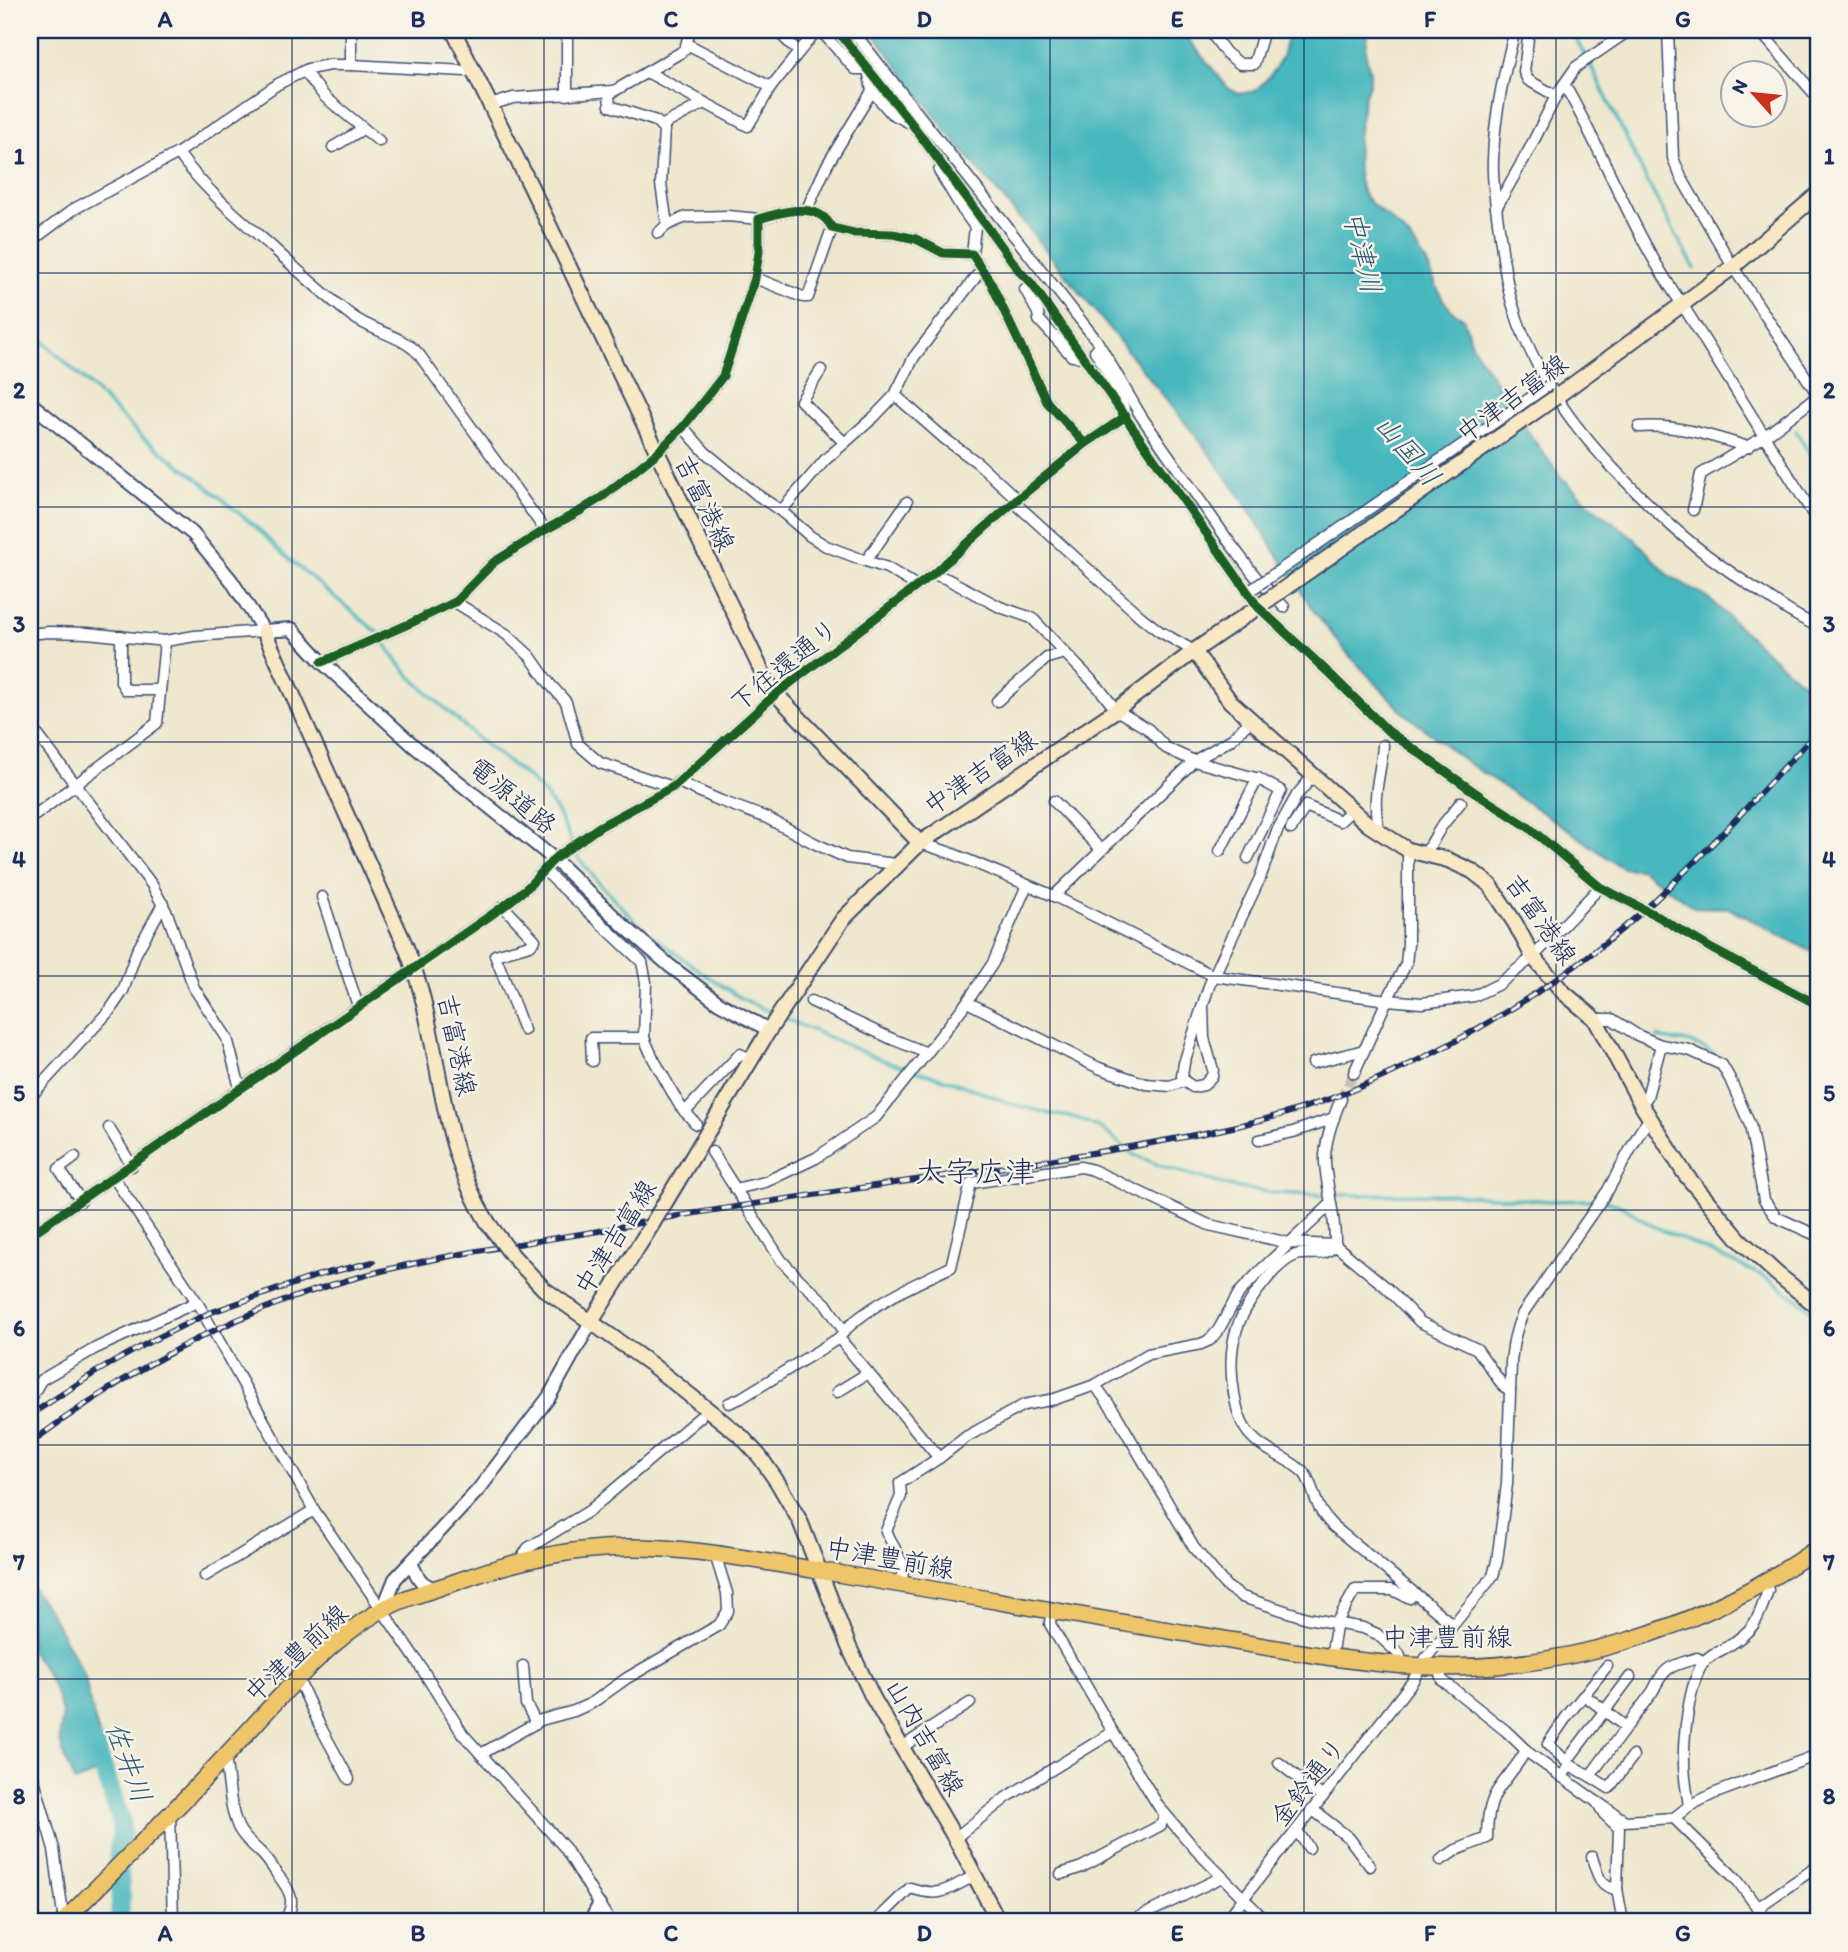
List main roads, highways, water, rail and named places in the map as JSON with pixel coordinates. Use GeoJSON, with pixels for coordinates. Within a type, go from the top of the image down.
{"type":"FeatureCollection","features":[{"type":"Feature","properties":{"kind":"main road","name":"吉富港線"},"geometry":{"type":"LineString","coordinates":[[453,30],[765,678],[776,694],[920,843]]}},
{"type":"Feature","properties":{"kind":"main road","name":"中津吉富線"},"geometry":{"type":"LineString","coordinates":[[820,1571],[800,1521],[760,1457],[742,1437],[652,1365],[591,1322],[769,1030],[843,919],[920,843],[1116,710],[1553,391],[1682,304],[1733,267],[1818,194]]}},
{"type":"Feature","properties":{"kind":"main road","name":"吉富港線"},"geometry":{"type":"LineString","coordinates":[[264,631],[407,947],[420,988],[460,1168],[474,1200],[512,1255],[544,1289],[591,1322]]}},
{"type":"Feature","properties":{"kind":"main road","name":"吉富港線"},"geometry":{"type":"LineString","coordinates":[[1194,651],[1230,701],[1378,831],[1408,850],[1448,860],[1472,871],[1489,885],[1515,923],[1533,957],[1563,992],[1595,1019],[1641,1104],[1685,1174],[1739,1239],[1818,1307]]}},
{"type":"Feature","properties":{"kind":"main road","name":"中津豊前線"},"geometry":{"type":"LineString","coordinates":[[66,1919],[170,1815],[298,1679],[345,1634],[383,1609],[478,1573],[520,1562],[568,1552],[615,1548],[668,1549],[715,1554],[1331,1657],[1438,1667],[1528,1661],[1587,1652],[1672,1626],[1763,1584],[1818,1548]]}},
{"type":"Feature","properties":{"kind":"main road","name":"山内吉富線"},"geometry":{"type":"LineString","coordinates":[[820,1571],[849,1647],[873,1698],[955,1838],[999,1922]]}},
{"type":"Feature","properties":{"kind":"water"},"geometry":{"type":"Polygon","coordinates":[[[871,30],[1181,30],[1228,88],[1239,94],[1255,91],[1270,76],[1282,57],[1289,30],[1369,30],[1366,53],[1370,81],[1360,120],[1357,161],[1364,194],[1417,248],[1447,305],[1463,318],[1473,347],[1561,477],[1593,507],[1633,537],[1668,575],[1707,597],[1763,649],[1818,693],[1818,955],[1729,908],[1693,907],[1641,869],[1622,868],[1465,761],[1403,712],[1349,655],[1315,613],[1236,490],[1200,441],[948,133],[871,30]]]}},
{"type":"Feature","properties":{"kind":"water"},"geometry":{"type":"Polygon","coordinates":[[[30,1585],[51,1614],[85,1677],[109,1768],[75,1782],[61,1747],[62,1714],[58,1698],[45,1671],[30,1651],[30,1585]]]}},
{"type":"Feature","properties":{"kind":"waterway"},"geometry":{"type":"LineString","coordinates":[[1571,30],[1652,191],[1695,269]]}},
{"type":"Feature","properties":{"kind":"waterway"},"geometry":{"type":"LineString","coordinates":[[30,329],[142,437],[197,478],[378,633],[412,678],[478,739],[531,780],[557,812],[580,860],[645,931],[741,998],[774,1014]]}},
{"type":"Feature","properties":{"kind":"waterway"},"geometry":{"type":"LineString","coordinates":[[1796,431],[1818,468]]}},
{"type":"Feature","properties":{"kind":"waterway"},"geometry":{"type":"LineString","coordinates":[[781,1017],[885,1061],[954,1082],[1012,1104],[1077,1118],[1102,1129],[1134,1155],[1232,1187],[1274,1193],[1323,1195],[1454,1194],[1549,1201],[1601,1200],[1622,1206],[1651,1225],[1763,1276],[1799,1300],[1818,1317]]}},
{"type":"Feature","properties":{"kind":"waterway"},"geometry":{"type":"LineString","coordinates":[[1657,1037],[1682,1041],[1705,1049],[1729,1068],[1736,1082]]}},
{"type":"Feature","properties":{"kind":"waterway"},"geometry":{"type":"LineString","coordinates":[[1762,1163],[1766,1186]]}},
{"type":"Feature","properties":{"kind":"waterway","name":"佐井川"},"geometry":{"type":"LineString","coordinates":[[96,1746],[121,1821],[122,1833],[118,1853],[121,1895],[119,1922]]}},
{"type":"Feature","properties":{"kind":"tunnel"},"geometry":{"type":"LineString","coordinates":[[1341,1099],[1354,1073]]}},
{"type":"Feature","properties":{"kind":"railway"},"geometry":{"type":"LineString","coordinates":[[30,1443],[116,1384],[176,1349],[271,1306],[351,1279],[516,1244],[668,1218],[1185,1137],[1269,1118],[1350,1091],[1471,1033],[1510,1010],[1584,959],[1675,882],[1818,731]]}},
{"type":"Feature","properties":{"kind":"railway"},"geometry":{"type":"LineString","coordinates":[[30,1415],[96,1372],[209,1313],[319,1275],[373,1262]]}},
{"type":"Feature","properties":{"kind":"district","name":"大字広津"},"geometry":{"type":"Point","coordinates":[975,1172]}},
{"type":"Feature","properties":{"kind":"water label","name":"中津川"},"geometry":{"type":"Point","coordinates":[1363,252]}},
{"type":"Feature","properties":{"kind":"water label","name":"山国川"},"geometry":{"type":"Point","coordinates":[1408,450]}}]}
